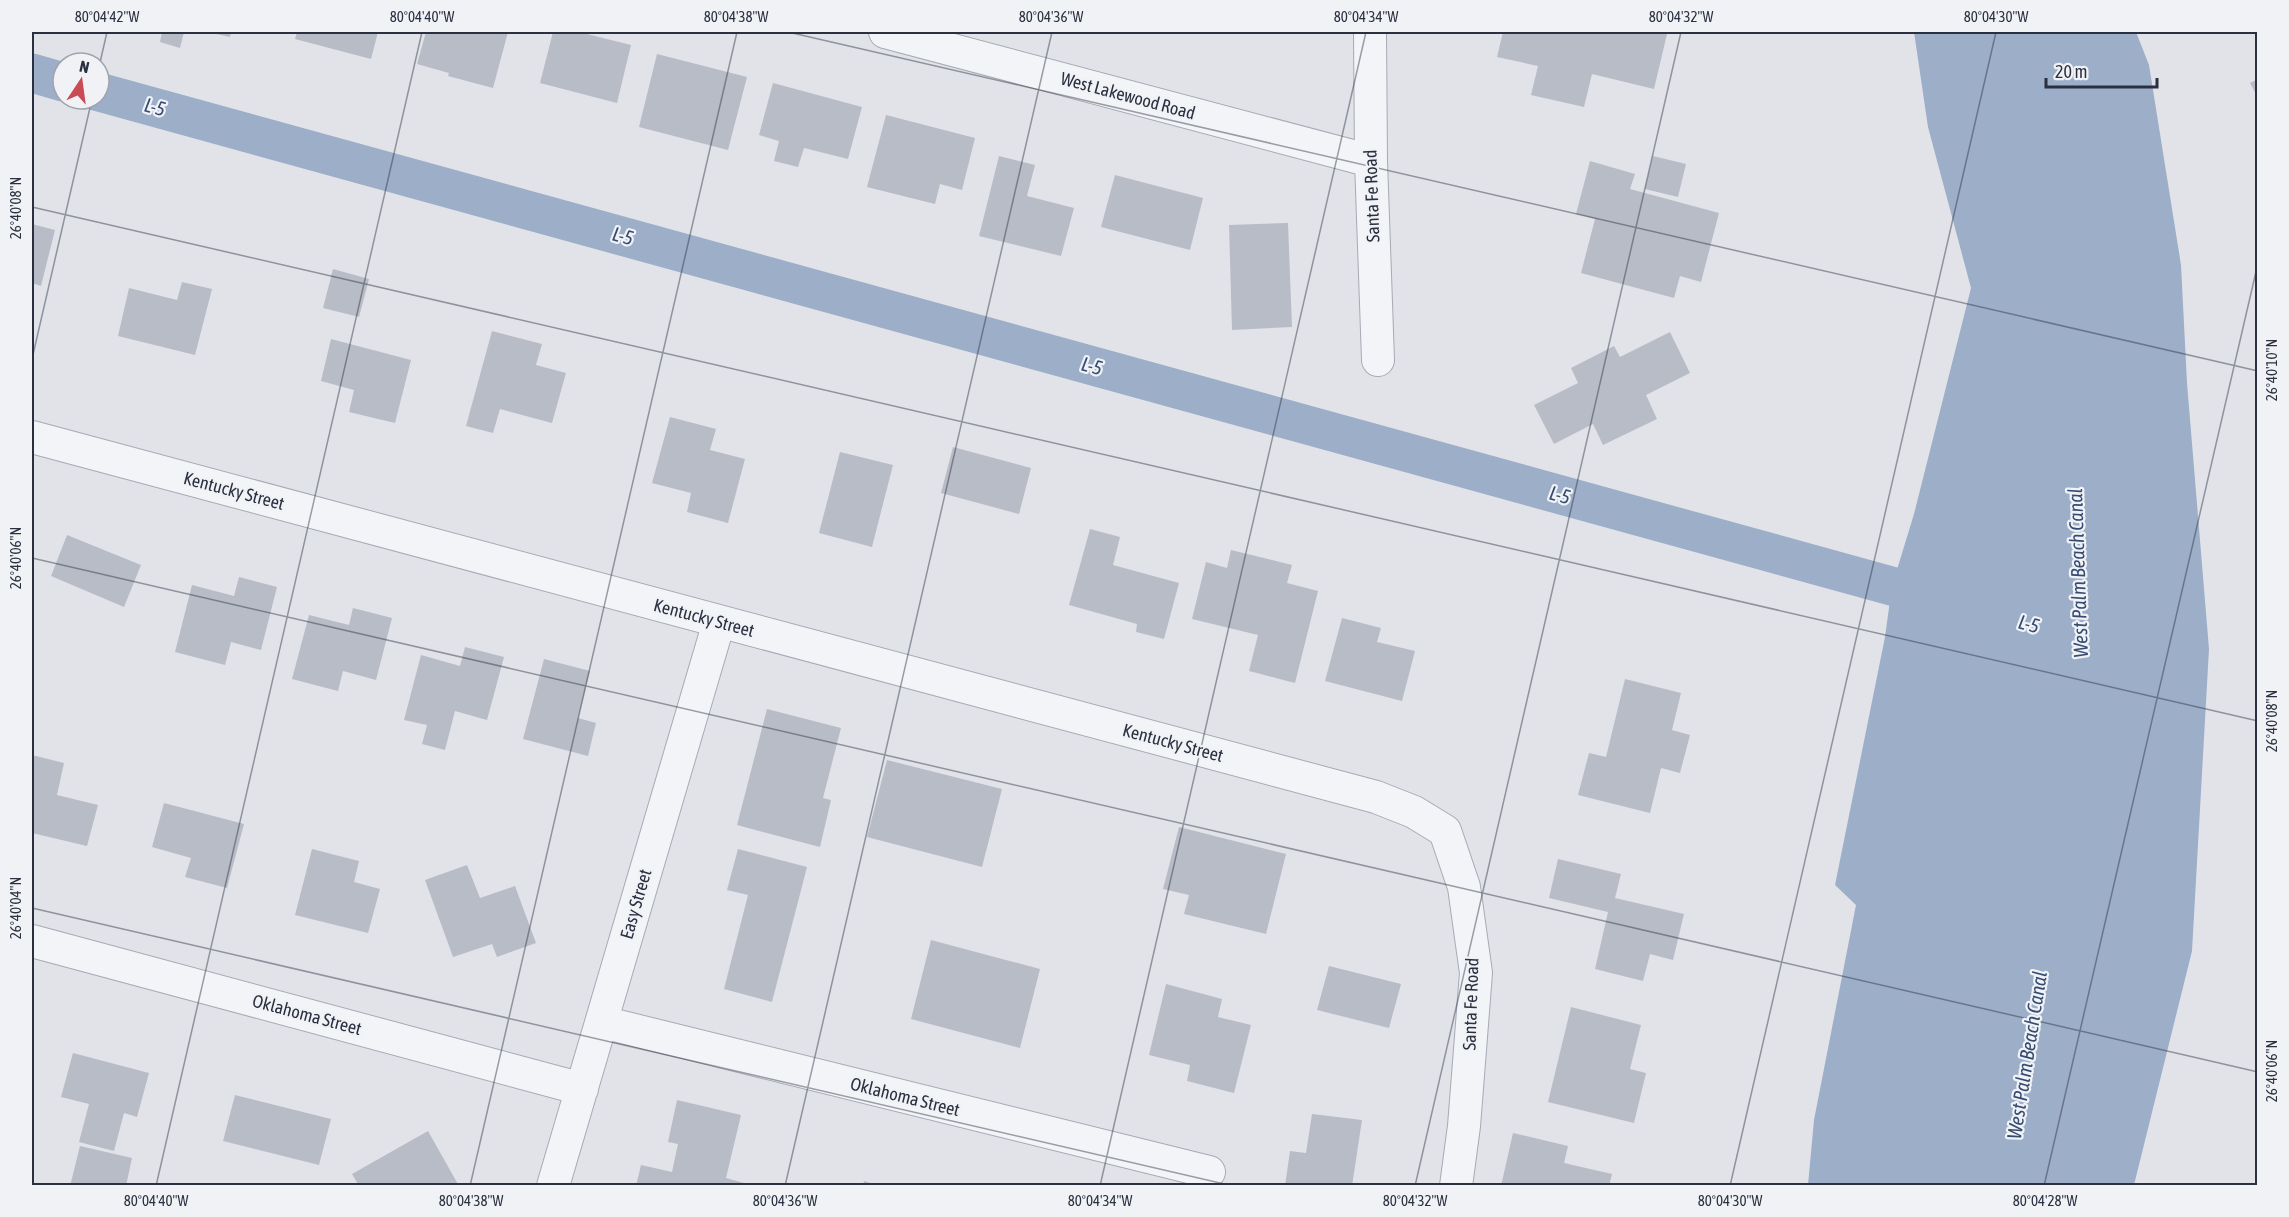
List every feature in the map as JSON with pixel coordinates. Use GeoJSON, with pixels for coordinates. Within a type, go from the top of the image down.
{"type":"FeatureCollection","features":[{"type":"Feature","properties":{"kind":"street","name":"West Lakewood Road"},"geometry":{"type":"LineString","coordinates":[[885,32],[1371,161]]}},
{"type":"Feature","properties":{"kind":"street","name":"Santa Fe Road"},"geometry":{"type":"LineString","coordinates":[[1370,32],[1371,161],[1378,360]]}},
{"type":"Feature","properties":{"kind":"street","name":"Kentucky Street"},"geometry":{"type":"LineString","coordinates":[[32,436],[1376,797]]}},
{"type":"Feature","properties":{"kind":"street","name":"Easy Street"},"geometry":{"type":"LineString","coordinates":[[553,1185],[719,622]]}},
{"type":"Feature","properties":{"kind":"street","name":"Santa Fe Road"},"geometry":{"type":"LineString","coordinates":[[1376,797],[1413,812],[1445,831],[1464,887],[1476,973],[1464,1126],[1456,1185]]}},
{"type":"Feature","properties":{"kind":"street","name":"Oklahoma Street"},"geometry":{"type":"LineString","coordinates":[[32,941],[582,1089]]}},
{"type":"Feature","properties":{"kind":"street","name":"Oklahoma Street"},"geometry":{"type":"LineString","coordinates":[[602,1022],[1209,1172]]}},
{"type":"Feature","properties":{"kind":"water","name":"West Palm Beach Canal"},"geometry":{"type":"Polygon","coordinates":[[[1914,32],[2136,32],[2149,65],[2181,265],[2187,383],[2209,649],[2192,951],[2134,1185],[1808,1185],[1814,1120],[1856,905],[1835,885],[1885,637],[1892,586],[1914,514],[1971,288],[1928,127],[1914,32]]]}},
{"type":"Feature","properties":{"kind":"building"},"geometry":{"type":"Polygon","coordinates":[[[162,32],[184,32],[180,48],[160,42],[162,32]]]}},
{"type":"Feature","properties":{"kind":"building"},"geometry":{"type":"Polygon","coordinates":[[[207,32],[231,32],[230,37],[207,32]]]}},
{"type":"Feature","properties":{"kind":"building"},"geometry":{"type":"Polygon","coordinates":[[[297,32],[378,32],[371,59],[295,39],[297,32]]]}},
{"type":"Feature","properties":{"kind":"building"},"geometry":{"type":"Polygon","coordinates":[[[426,32],[508,32],[493,88],[448,76],[449,73],[417,64],[426,32]]]}},
{"type":"Feature","properties":{"kind":"building"},"geometry":{"type":"Polygon","coordinates":[[[553,32],[579,32],[631,45],[617,103],[540,83],[553,32]]]}},
{"type":"Feature","properties":{"kind":"building"},"geometry":{"type":"Polygon","coordinates":[[[1503,32],[1656,32],[1667,34],[1654,89],[1592,74],[1584,107],[1531,95],[1538,66],[1497,57],[1503,32]]]}},
{"type":"Feature","properties":{"kind":"building"},"geometry":{"type":"Polygon","coordinates":[[[657,54],[747,77],[728,150],[639,127],[657,54]]]}},
{"type":"Feature","properties":{"kind":"building"},"geometry":{"type":"Polygon","coordinates":[[[2258,79],[2258,98],[2250,83],[2258,79]]]}},
{"type":"Feature","properties":{"kind":"building"},"geometry":{"type":"Polygon","coordinates":[[[773,83],[862,107],[848,159],[804,148],[798,167],[774,161],[779,141],[759,135],[773,83]]]}},
{"type":"Feature","properties":{"kind":"building"},"geometry":{"type":"Polygon","coordinates":[[[886,115],[975,138],[962,190],[940,184],[935,204],[867,187],[886,115]]]}},
{"type":"Feature","properties":{"kind":"building"},"geometry":{"type":"Polygon","coordinates":[[[999,156],[1035,165],[1027,196],[1074,208],[1061,256],[979,236],[999,156]]]}},
{"type":"Feature","properties":{"kind":"building"},"geometry":{"type":"Polygon","coordinates":[[[1653,156],[1686,164],[1678,197],[1645,189],[1653,156]]]}},
{"type":"Feature","properties":{"kind":"building"},"geometry":{"type":"Polygon","coordinates":[[[1590,161],[1635,174],[1630,189],[1719,213],[1701,282],[1680,276],[1674,298],[1581,273],[1595,219],[1576,214],[1590,161]]]}},
{"type":"Feature","properties":{"kind":"building"},"geometry":{"type":"Polygon","coordinates":[[[1115,175],[1203,198],[1190,250],[1101,227],[1115,175]]]}},
{"type":"Feature","properties":{"kind":"building"},"geometry":{"type":"Polygon","coordinates":[[[1288,223],[1292,327],[1232,330],[1229,225],[1288,223]]]}},
{"type":"Feature","properties":{"kind":"building"},"geometry":{"type":"Polygon","coordinates":[[[32,224],[55,230],[41,286],[32,283],[32,224]]]}},
{"type":"Feature","properties":{"kind":"building"},"geometry":{"type":"Polygon","coordinates":[[[333,269],[369,279],[359,317],[323,308],[333,269]]]}},
{"type":"Feature","properties":{"kind":"building"},"geometry":{"type":"Polygon","coordinates":[[[182,282],[212,289],[195,355],[118,336],[129,288],[177,300],[182,282]]]}},
{"type":"Feature","properties":{"kind":"building"},"geometry":{"type":"Polygon","coordinates":[[[492,331],[542,344],[536,365],[566,373],[552,423],[500,409],[493,433],[466,426],[492,331]]]}},
{"type":"Feature","properties":{"kind":"building"},"geometry":{"type":"Polygon","coordinates":[[[1670,332],[1690,373],[1646,395],[1657,419],[1603,445],[1593,424],[1554,444],[1534,405],[1578,383],[1571,368],[1614,346],[1620,357],[1670,332]]]}},
{"type":"Feature","properties":{"kind":"building"},"geometry":{"type":"Polygon","coordinates":[[[331,339],[411,360],[395,423],[349,412],[354,390],[321,381],[331,339]]]}},
{"type":"Feature","properties":{"kind":"building"},"geometry":{"type":"Polygon","coordinates":[[[670,417],[716,429],[710,450],[745,459],[728,523],[687,512],[691,493],[652,483],[670,417]]]}},
{"type":"Feature","properties":{"kind":"building"},"geometry":{"type":"Polygon","coordinates":[[[953,447],[1031,468],[1019,514],[941,493],[953,447]]]}},
{"type":"Feature","properties":{"kind":"building"},"geometry":{"type":"Polygon","coordinates":[[[840,452],[893,465],[872,547],[819,533],[840,452]]]}},
{"type":"Feature","properties":{"kind":"building"},"geometry":{"type":"Polygon","coordinates":[[[1090,529],[1120,537],[1113,565],[1179,583],[1164,639],[1136,632],[1137,624],[1069,605],[1090,529]]]}},
{"type":"Feature","properties":{"kind":"building"},"geometry":{"type":"Polygon","coordinates":[[[67,535],[141,565],[124,607],[51,576],[67,535]]]}},
{"type":"Feature","properties":{"kind":"building"},"geometry":{"type":"Polygon","coordinates":[[[1231,550],[1292,565],[1287,583],[1318,591],[1295,683],[1249,671],[1258,635],[1192,619],[1206,562],[1227,568],[1231,550]]]}},
{"type":"Feature","properties":{"kind":"building"},"geometry":{"type":"Polygon","coordinates":[[[239,577],[277,587],[261,650],[231,642],[225,665],[175,652],[192,585],[234,596],[239,577]]]}},
{"type":"Feature","properties":{"kind":"building"},"geometry":{"type":"Polygon","coordinates":[[[353,608],[392,618],[376,680],[343,671],[338,691],[292,679],[309,615],[349,625],[353,608]]]}},
{"type":"Feature","properties":{"kind":"building"},"geometry":{"type":"Polygon","coordinates":[[[1342,618],[1381,628],[1377,642],[1415,651],[1402,701],[1325,681],[1342,618]]]}},
{"type":"Feature","properties":{"kind":"building"},"geometry":{"type":"Polygon","coordinates":[[[465,647],[504,657],[487,720],[455,711],[445,750],[422,744],[427,725],[404,720],[421,655],[460,666],[465,647]]]}},
{"type":"Feature","properties":{"kind":"building"},"geometry":{"type":"Polygon","coordinates":[[[544,659],[590,671],[578,718],[596,723],[588,756],[523,739],[544,659]]]}},
{"type":"Feature","properties":{"kind":"building"},"geometry":{"type":"Polygon","coordinates":[[[1625,679],[1681,693],[1672,730],[1690,735],[1680,773],[1661,768],[1650,813],[1578,795],[1589,753],[1606,757],[1625,679]]]}},
{"type":"Feature","properties":{"kind":"building"},"geometry":{"type":"Polygon","coordinates":[[[767,709],[841,728],[823,798],[831,800],[820,847],[737,825],[767,709]]]}},
{"type":"Feature","properties":{"kind":"building"},"geometry":{"type":"Polygon","coordinates":[[[32,755],[64,763],[57,795],[98,805],[87,846],[32,833],[32,755]]]}},
{"type":"Feature","properties":{"kind":"building"},"geometry":{"type":"Polygon","coordinates":[[[887,760],[1002,789],[982,867],[867,837],[887,760]]]}},
{"type":"Feature","properties":{"kind":"building"},"geometry":{"type":"Polygon","coordinates":[[[164,803],[244,824],[227,888],[185,877],[191,858],[152,847],[164,803]]]}},
{"type":"Feature","properties":{"kind":"building"},"geometry":{"type":"Polygon","coordinates":[[[1179,827],[1286,854],[1266,934],[1184,914],[1189,895],[1163,889],[1179,827]]]}},
{"type":"Feature","properties":{"kind":"building"},"geometry":{"type":"Polygon","coordinates":[[[312,849],[359,861],[354,882],[380,889],[368,933],[295,915],[312,849]]]}},
{"type":"Feature","properties":{"kind":"building"},"geometry":{"type":"Polygon","coordinates":[[[738,849],[807,867],[772,1002],[724,989],[748,895],[727,890],[738,849]]]}},
{"type":"Feature","properties":{"kind":"building"},"geometry":{"type":"Polygon","coordinates":[[[1558,859],[1621,874],[1615,898],[1684,914],[1673,960],[1650,954],[1643,981],[1595,969],[1608,912],[1549,898],[1558,859]]]}},
{"type":"Feature","properties":{"kind":"building"},"geometry":{"type":"Polygon","coordinates":[[[467,865],[480,898],[515,886],[536,943],[497,957],[492,944],[453,957],[425,880],[467,865]]]}},
{"type":"Feature","properties":{"kind":"building"},"geometry":{"type":"Polygon","coordinates":[[[931,940],[1040,969],[1020,1048],[911,1019],[931,940]]]}},
{"type":"Feature","properties":{"kind":"building"},"geometry":{"type":"Polygon","coordinates":[[[1329,966],[1401,984],[1389,1028],[1317,1010],[1329,966]]]}},
{"type":"Feature","properties":{"kind":"building"},"geometry":{"type":"Polygon","coordinates":[[[1166,984],[1222,999],[1218,1017],[1251,1025],[1234,1093],[1187,1081],[1190,1065],[1149,1055],[1166,984]]]}},
{"type":"Feature","properties":{"kind":"building"},"geometry":{"type":"Polygon","coordinates":[[[1571,1007],[1641,1025],[1630,1069],[1646,1073],[1634,1123],[1548,1102],[1571,1007]]]}},
{"type":"Feature","properties":{"kind":"building"},"geometry":{"type":"Polygon","coordinates":[[[73,1053],[149,1073],[137,1117],[124,1113],[114,1151],[79,1142],[89,1104],[61,1097],[73,1053]]]}},
{"type":"Feature","properties":{"kind":"building"},"geometry":{"type":"Polygon","coordinates":[[[235,1095],[331,1119],[319,1165],[223,1141],[235,1095]]]}},
{"type":"Feature","properties":{"kind":"building"},"geometry":{"type":"Polygon","coordinates":[[[677,1100],[741,1115],[726,1178],[755,1186],[636,1186],[641,1165],[672,1172],[678,1144],[668,1142],[677,1100]]]}},
{"type":"Feature","properties":{"kind":"building"},"geometry":{"type":"Polygon","coordinates":[[[1312,1114],[1362,1120],[1352,1186],[1285,1186],[1290,1151],[1306,1153],[1312,1114]]]}},
{"type":"Feature","properties":{"kind":"building"},"geometry":{"type":"Polygon","coordinates":[[[428,1131],[459,1186],[359,1186],[352,1174],[428,1131]]]}},
{"type":"Feature","properties":{"kind":"building"},"geometry":{"type":"Polygon","coordinates":[[[1513,1133],[1568,1146],[1564,1163],[1612,1174],[1609,1186],[1501,1186],[1513,1133]]]}},
{"type":"Feature","properties":{"kind":"building"},"geometry":{"type":"Polygon","coordinates":[[[80,1146],[132,1158],[126,1186],[70,1186],[80,1146]]]}},
{"type":"Feature","properties":{"kind":"building"},"geometry":{"type":"Polygon","coordinates":[[[864,1181],[877,1185],[877,1186],[863,1186],[864,1181]]]}},
{"type":"Feature","properties":{"kind":"waterway","name":"L-5"},"geometry":{"type":"LineString","coordinates":[[32,73],[51,79]]}},
{"type":"Feature","properties":{"kind":"waterway","name":"L-5"},"geometry":{"type":"LineString","coordinates":[[111,95],[1942,600]]}}]}
